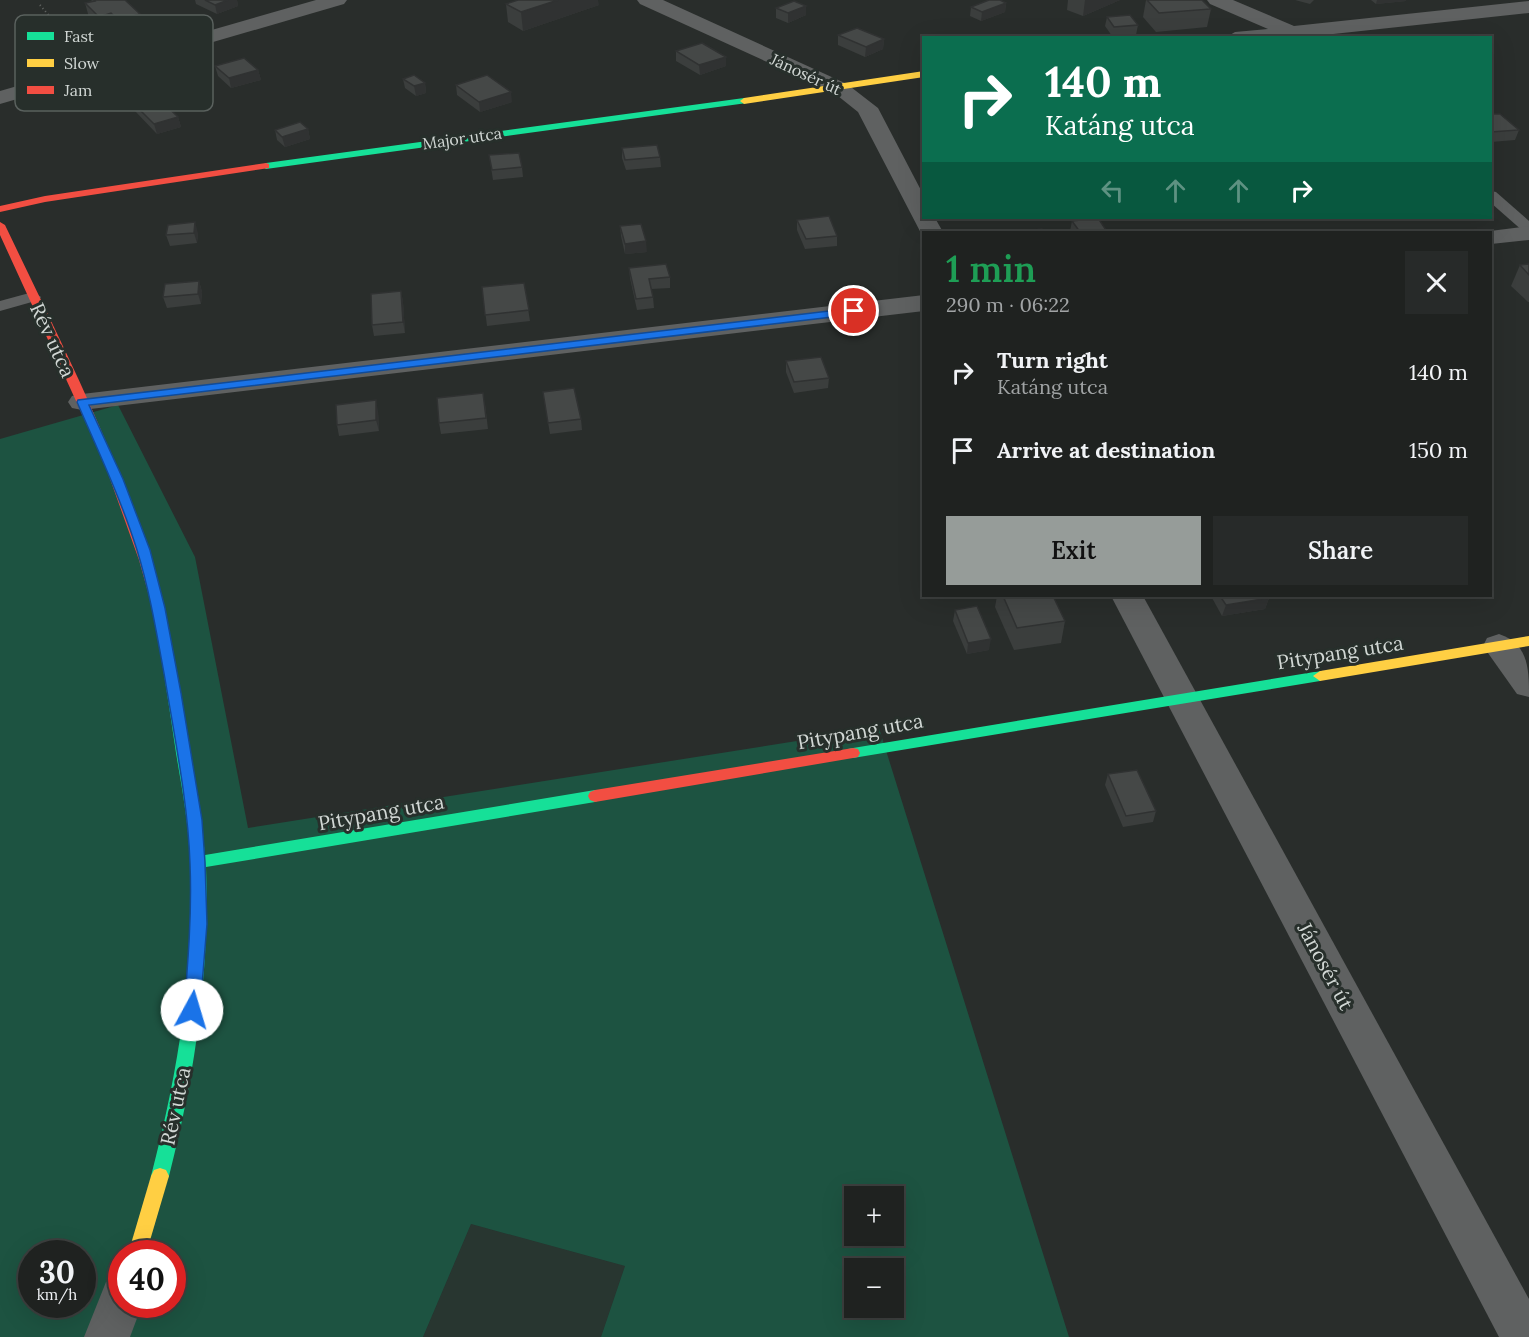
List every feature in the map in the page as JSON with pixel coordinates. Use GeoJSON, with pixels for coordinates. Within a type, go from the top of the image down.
{"type":"FeatureCollection","features":[{"type":"Feature","properties":{"kind":"street"},"geometry":{"type":"LineString","coordinates":[[213,36],[337,0]]}},
{"type":"Feature","properties":{"kind":"street","name":"Jánosér út"},"geometry":{"type":"LineString","coordinates":[[647,0],[840,88],[867,108],[922,215]]}},
{"type":"Feature","properties":{"kind":"street"},"geometry":{"type":"LineString","coordinates":[[1217,0],[1292,32]]}},
{"type":"Feature","properties":{"kind":"street"},"geometry":{"type":"LineString","coordinates":[[1254,36],[1529,7]]}},
{"type":"Feature","properties":{"kind":"street","name":"Major utca"},"geometry":{"type":"LineString","coordinates":[[0,209],[45,199],[459,138],[840,88],[922,74]]}},
{"type":"Feature","properties":{"kind":"street"},"geometry":{"type":"LineString","coordinates":[[0,98],[15,93]]}},
{"type":"Feature","properties":{"kind":"street","name":"Rév utca"},"geometry":{"type":"LineString","coordinates":[[0,225],[117,479],[140,540],[158,608],[194,820],[198,862],[196,958],[184,1065],[168,1144],[140,1240]]}},
{"type":"Feature","properties":{"kind":"street"},"geometry":{"type":"LineString","coordinates":[[1492,237],[1529,231]]}},
{"type":"Feature","properties":{"kind":"street"},"geometry":{"type":"LineString","coordinates":[[82,402],[922,303]]}},
{"type":"Feature","properties":{"kind":"street","name":"Jánosér út"},"geometry":{"type":"LineString","coordinates":[[1128,597],[1524,1337]]}},
{"type":"Feature","properties":{"kind":"street"},"geometry":{"type":"LineString","coordinates":[[1514,644],[1529,685]]}},
{"type":"Feature","properties":{"kind":"street","name":"Pitypang utca"},"geometry":{"type":"LineString","coordinates":[[198,862],[1182,697],[1514,644]]}},
{"type":"Feature","properties":{"kind":"street"},"geometry":{"type":"LineString","coordinates":[[107,1337],[114,1318]]}},
{"type":"Feature","properties":{"kind":"lane"},"geometry":{"type":"LineString","coordinates":[[1492,196],[1529,231]]}},
{"type":"Feature","properties":{"kind":"lane"},"geometry":{"type":"LineString","coordinates":[[0,306],[33,297]]}},
{"type":"Feature","properties":{"kind":"path"},"geometry":{"type":"LineString","coordinates":[[40,5],[49,15]]}},
{"type":"Feature","properties":{"kind":"shaded area"},"geometry":{"type":"Polygon","coordinates":[[[471,1224],[625,1266],[601,1337],[423,1337],[471,1224]]]}},
{"type":"Feature","properties":{"kind":"green space"},"geometry":{"type":"Polygon","coordinates":[[[118,405],[195,557],[248,828],[879,728],[1069,1337],[601,1337],[625,1266],[471,1224],[423,1337],[0,1337],[0,439],[118,405]]]}},
{"type":"Feature","properties":{"kind":"building"},"geometry":{"type":"Polygon","coordinates":[[[125,0],[140,14],[97,15],[85,3],[125,0]]]}},
{"type":"Feature","properties":{"kind":"building"},"geometry":{"type":"Polygon","coordinates":[[[205,0],[228,0],[215,5],[205,0]]]}},
{"type":"Feature","properties":{"kind":"building"},"geometry":{"type":"Polygon","coordinates":[[[518,0],[558,0],[521,12],[506,4],[518,0]]]}},
{"type":"Feature","properties":{"kind":"building"},"geometry":{"type":"Polygon","coordinates":[[[989,0],[1000,0],[1006,3],[982,12],[971,7],[989,0]]]}},
{"type":"Feature","properties":{"kind":"building"},"geometry":{"type":"Polygon","coordinates":[[[1147,0],[1202,0],[1211,9],[1159,13],[1147,0]]]}},
{"type":"Feature","properties":{"kind":"building"},"geometry":{"type":"Polygon","coordinates":[[[794,1],[806,6],[788,13],[776,8],[794,1]]]}},
{"type":"Feature","properties":{"kind":"building"},"geometry":{"type":"Polygon","coordinates":[[[1130,15],[1138,25],[1114,27],[1107,17],[1130,15]]]}},
{"type":"Feature","properties":{"kind":"building"},"geometry":{"type":"Polygon","coordinates":[[[857,28],[884,39],[866,47],[838,35],[857,28]]]}},
{"type":"Feature","properties":{"kind":"building"},"geometry":{"type":"Polygon","coordinates":[[[702,43],[726,57],[699,65],[676,51],[702,43]]]}},
{"type":"Feature","properties":{"kind":"building"},"geometry":{"type":"Polygon","coordinates":[[[244,58],[258,70],[229,78],[215,66],[244,58]]]}},
{"type":"Feature","properties":{"kind":"building"},"geometry":{"type":"Polygon","coordinates":[[[414,75],[425,83],[414,86],[403,79],[414,75]]]}},
{"type":"Feature","properties":{"kind":"building"},"geometry":{"type":"Polygon","coordinates":[[[487,75],[511,92],[479,102],[456,85],[487,75]]]}},
{"type":"Feature","properties":{"kind":"building"},"geometry":{"type":"Polygon","coordinates":[[[141,111],[172,111],[178,117],[154,124],[141,111]]]}},
{"type":"Feature","properties":{"kind":"building"},"geometry":{"type":"Polygon","coordinates":[[[1492,114],[1500,114],[1519,130],[1492,132],[1492,114]]]}},
{"type":"Feature","properties":{"kind":"building"},"geometry":{"type":"Polygon","coordinates":[[[300,122],[308,129],[282,137],[275,130],[300,122]]]}},
{"type":"Feature","properties":{"kind":"building"},"geometry":{"type":"Polygon","coordinates":[[[657,145],[660,157],[625,160],[622,148],[657,145]]]}},
{"type":"Feature","properties":{"kind":"building"},"geometry":{"type":"Polygon","coordinates":[[[519,153],[522,167],[492,170],[489,155],[519,153]]]}},
{"type":"Feature","properties":{"kind":"building"},"geometry":{"type":"Polygon","coordinates":[[[829,216],[837,236],[806,239],[797,220],[829,216]]]}},
{"type":"Feature","properties":{"kind":"building"},"geometry":{"type":"Polygon","coordinates":[[[1099,219],[1106,230],[1079,231],[1072,221],[1099,219]]]}},
{"type":"Feature","properties":{"kind":"building"},"geometry":{"type":"Polygon","coordinates":[[[195,222],[194,233],[166,235],[168,225],[195,222]]]}},
{"type":"Feature","properties":{"kind":"building"},"geometry":{"type":"Polygon","coordinates":[[[641,224],[646,241],[625,244],[620,226],[641,224]]]}},
{"type":"Feature","properties":{"kind":"building"},"geometry":{"type":"Polygon","coordinates":[[[666,264],[670,277],[649,279],[653,297],[636,299],[629,268],[666,264]]]}},
{"type":"Feature","properties":{"kind":"building"},"geometry":{"type":"Polygon","coordinates":[[[1529,264],[1529,275],[1520,265],[1529,264]]]}},
{"type":"Feature","properties":{"kind":"building"},"geometry":{"type":"Polygon","coordinates":[[[199,281],[198,294],[163,297],[165,284],[199,281]]]}},
{"type":"Feature","properties":{"kind":"building"},"geometry":{"type":"Polygon","coordinates":[[[524,283],[529,310],[485,315],[482,287],[524,283]]]}},
{"type":"Feature","properties":{"kind":"building"},"geometry":{"type":"Polygon","coordinates":[[[401,291],[403,322],[372,325],[371,294],[401,291]]]}},
{"type":"Feature","properties":{"kind":"building"},"geometry":{"type":"Polygon","coordinates":[[[821,357],[829,378],[794,382],[786,361],[821,357]]]}},
{"type":"Feature","properties":{"kind":"building"},"geometry":{"type":"Polygon","coordinates":[[[574,388],[581,419],[548,423],[543,392],[574,388]]]}},
{"type":"Feature","properties":{"kind":"building"},"geometry":{"type":"Polygon","coordinates":[[[483,393],[486,418],[439,423],[437,398],[483,393]]]}},
{"type":"Feature","properties":{"kind":"building"},"geometry":{"type":"Polygon","coordinates":[[[376,400],[376,420],[337,425],[336,405],[376,400]]]}},
{"type":"Feature","properties":{"kind":"building"},"geometry":{"type":"Polygon","coordinates":[[[1003,597],[1053,597],[1065,621],[1017,628],[1003,597]]]}},
{"type":"Feature","properties":{"kind":"building"},"geometry":{"type":"Polygon","coordinates":[[[1221,597],[1269,598],[1226,605],[1221,597]]]}},
{"type":"Feature","properties":{"kind":"building"},"geometry":{"type":"Polygon","coordinates":[[[977,606],[991,639],[968,643],[955,610],[977,606]]]}},
{"type":"Feature","properties":{"kind":"building"},"geometry":{"type":"Polygon","coordinates":[[[1137,770],[1156,811],[1126,816],[1108,774],[1137,770]]]}},
{"type":"Feature","properties":{"kind":"traffic: fast"},"geometry":{"type":"LineString","coordinates":[[266,166],[744,101]]}},
{"type":"Feature","properties":{"kind":"traffic: fast"},"geometry":{"type":"LineString","coordinates":[[159,610],[194,817],[199,901],[199,941],[192,1020],[179,1099],[160,1176]]}},
{"type":"Feature","properties":{"kind":"traffic: fast"},"geometry":{"type":"LineString","coordinates":[[853,753],[1320,676]]}},
{"type":"Feature","properties":{"kind":"traffic: fast"},"geometry":{"type":"LineString","coordinates":[[198,862],[595,796]]}},
{"type":"Feature","properties":{"kind":"traffic: slow"},"geometry":{"type":"LineString","coordinates":[[744,101],[922,74]]}},
{"type":"Feature","properties":{"kind":"traffic: slow"},"geometry":{"type":"LineString","coordinates":[[1320,676],[1529,641]]}},
{"type":"Feature","properties":{"kind":"traffic: slow"},"geometry":{"type":"LineString","coordinates":[[141,1240],[160,1176]]}},
{"type":"Feature","properties":{"kind":"traffic: jam"},"geometry":{"type":"LineString","coordinates":[[0,209],[45,199],[266,166]]}},
{"type":"Feature","properties":{"kind":"traffic: jam"},"geometry":{"type":"LineString","coordinates":[[0,225],[68,366],[110,462],[146,560],[159,610]]}},
{"type":"Feature","properties":{"kind":"traffic: jam"},"geometry":{"type":"LineString","coordinates":[[595,796],[853,753]]}},
{"type":"Feature","properties":{"kind":"route"},"geometry":{"type":"LineString","coordinates":[[192,1010],[199,924],[198,862],[194,820],[174,693],[158,608],[143,550],[117,479],[82,402],[854,311]]}}]}
